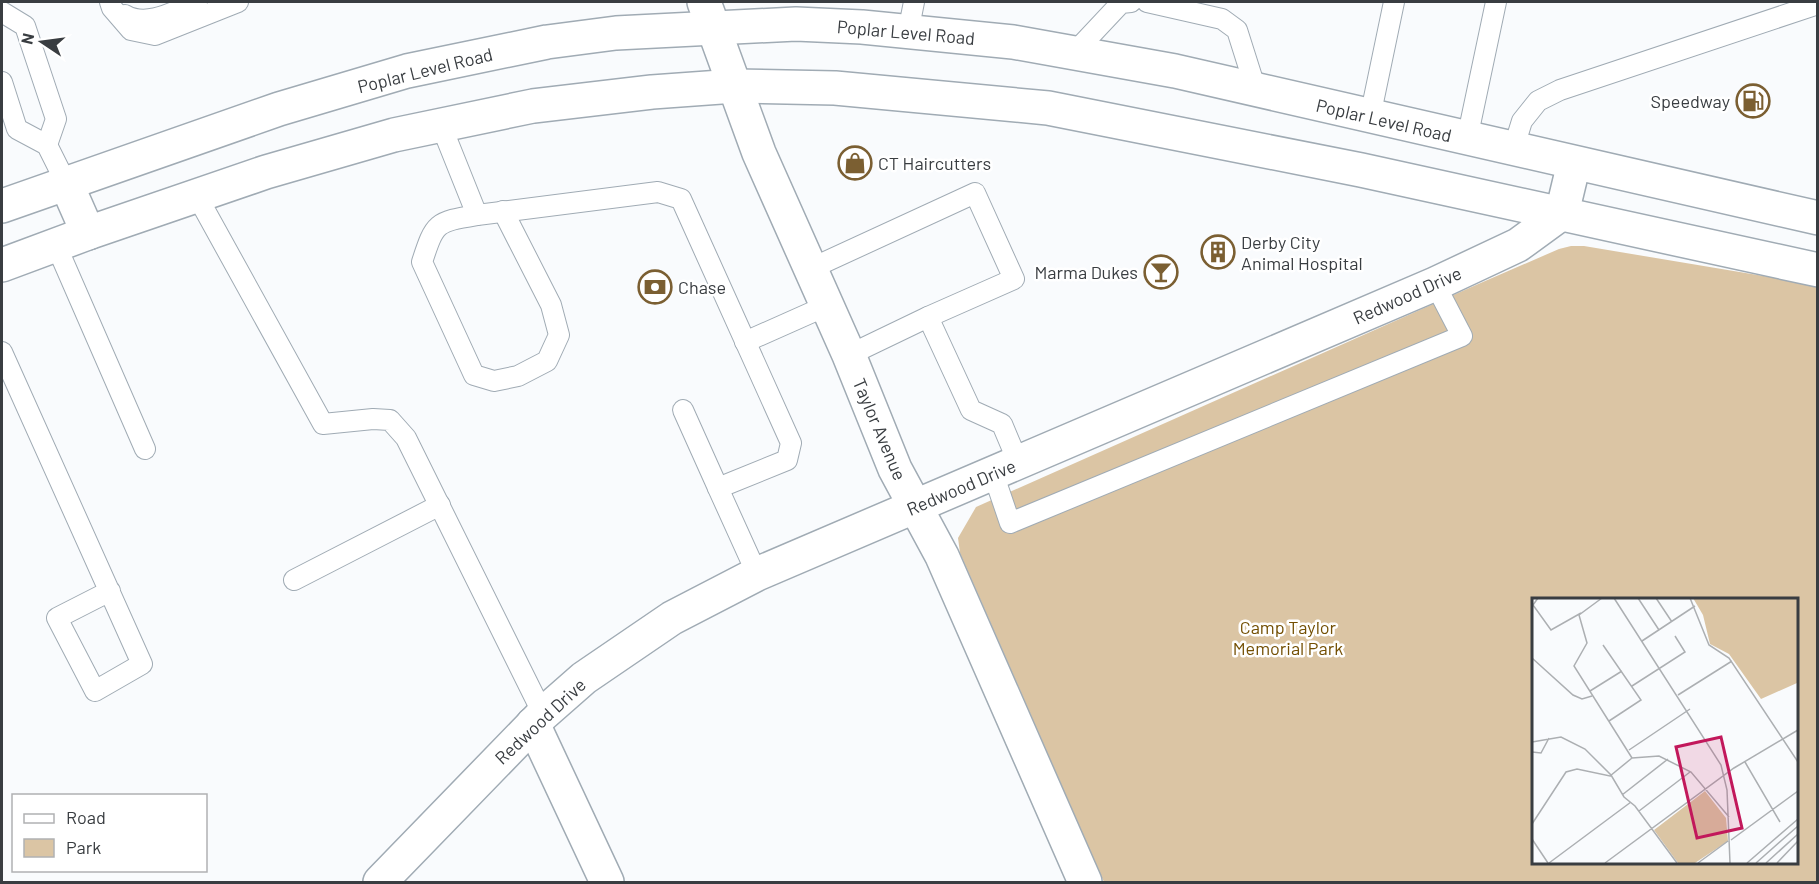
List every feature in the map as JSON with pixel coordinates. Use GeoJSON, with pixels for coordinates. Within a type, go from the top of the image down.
{"type":"FeatureCollection","features":[{"type":"Feature","properties":{"kind":"main road","name":"Poplar Level Road"},"geometry":{"type":"LineString","coordinates":[[2,206],[279,109],[407,71],[547,42],[616,33],[709,15],[796,24],[862,27],[911,17],[1013,42],[1175,71],[1513,150],[1817,215]]}},
{"type":"Feature","properties":{"kind":"main road","name":"Taylor Avenue"},"geometry":{"type":"LineString","coordinates":[[709,15],[759,153],[849,355],[895,469],[942,556],[1085,882]]}},
{"type":"Feature","properties":{"kind":"main road"},"geometry":{"type":"LineString","coordinates":[[2,265],[266,172],[394,135],[533,106],[652,92],[735,86],[835,88],[1048,108],[1349,167],[1818,270]]}},
{"type":"Feature","properties":{"kind":"main road"},"geometry":{"type":"LineString","coordinates":[[1562,213],[1574,163]]}},
{"type":"Feature","properties":{"kind":"main road"},"geometry":{"type":"LineString","coordinates":[[66,183],[88,233]]}},
{"type":"Feature","properties":{"kind":"main road","name":"Redwood Drive"},"geometry":{"type":"LineString","coordinates":[[380,882],[538,719],[584,678],[672,618],[757,574],[1435,284],[1518,245],[1562,213]]}},
{"type":"Feature","properties":{"kind":"main road"},"geometry":{"type":"LineString","coordinates":[[538,719],[607,882]]}},
{"type":"Feature","properties":{"kind":"lane"},"geometry":{"type":"LineString","coordinates":[[111,4],[128,17],[142,21],[197,2]]}},
{"type":"Feature","properties":{"kind":"lane"},"geometry":{"type":"LineString","coordinates":[[111,4],[131,30],[155,35],[238,2]]}},
{"type":"Feature","properties":{"kind":"lane"},"geometry":{"type":"LineString","coordinates":[[1074,53],[1120,3],[1131,2]]}},
{"type":"Feature","properties":{"kind":"lane"},"geometry":{"type":"LineString","coordinates":[[1147,2],[1222,19],[1237,30],[1256,90]]}},
{"type":"Feature","properties":{"kind":"lane"},"geometry":{"type":"LineString","coordinates":[[1371,117],[1394,2]]}},
{"type":"Feature","properties":{"kind":"lane"},"geometry":{"type":"LineString","coordinates":[[1467,139],[1497,2]]}},
{"type":"Feature","properties":{"kind":"lane"},"geometry":{"type":"LineString","coordinates":[[1513,150],[1522,121],[1538,101],[1560,90],[1818,4]]}},
{"type":"Feature","properties":{"kind":"lane"},"geometry":{"type":"LineString","coordinates":[[2,12],[26,26],[56,119],[47,145]]}},
{"type":"Feature","properties":{"kind":"lane"},"geometry":{"type":"LineString","coordinates":[[2,82],[17,129],[47,145],[66,183]]}},
{"type":"Feature","properties":{"kind":"lane"},"geometry":{"type":"LineString","coordinates":[[441,125],[477,215]]}},
{"type":"Feature","properties":{"kind":"lane"},"geometry":{"type":"LineString","coordinates":[[503,212],[551,304],[559,335],[547,361],[518,376],[494,381],[474,375],[422,262],[431,235],[446,220],[477,215],[658,192],[681,199],[791,443],[787,460],[718,488]]}},
{"type":"Feature","properties":{"kind":"lane"},"geometry":{"type":"LineString","coordinates":[[810,269],[975,193],[1014,279],[849,355]]}},
{"type":"Feature","properties":{"kind":"lane"},"geometry":{"type":"LineString","coordinates":[[197,196],[323,424],[373,419],[390,420],[406,438],[440,505],[538,719]]}},
{"type":"Feature","properties":{"kind":"lane"},"geometry":{"type":"LineString","coordinates":[[56,245],[145,449]]}},
{"type":"Feature","properties":{"kind":"lane"},"geometry":{"type":"LineString","coordinates":[[928,317],[971,410],[1002,424],[1010,523],[1462,336],[1435,284]]}},
{"type":"Feature","properties":{"kind":"lane"},"geometry":{"type":"LineString","coordinates":[[746,342],[826,306]]}},
{"type":"Feature","properties":{"kind":"lane"},"geometry":{"type":"LineString","coordinates":[[2,352],[110,591],[142,664],[95,692],[57,618],[110,591]]}},
{"type":"Feature","properties":{"kind":"lane"},"geometry":{"type":"LineString","coordinates":[[683,410],[757,574]]}},
{"type":"Feature","properties":{"kind":"lane"},"geometry":{"type":"LineString","coordinates":[[294,580],[440,505]]}},
{"type":"Feature","properties":{"kind":"green space","name":"Camp Taylor Memorial Park"},"geometry":{"type":"Polygon","coordinates":[[[1584,246],[1817,285],[1817,882],[1104,882],[960,553],[958,538],[976,507],[1559,249],[1584,246]]]}},
{"type":"Feature","properties":{"kind":"place","name":"Speedway"},"geometry":{"type":"Point","coordinates":[1753,101]}},
{"type":"Feature","properties":{"kind":"place","name":"CT Haircutters"},"geometry":{"type":"Point","coordinates":[855,163]}},
{"type":"Feature","properties":{"kind":"place","name":"Derby City Animal Hospital"},"geometry":{"type":"Point","coordinates":[1218,252]}},
{"type":"Feature","properties":{"kind":"place","name":"Marma Dukes"},"geometry":{"type":"Point","coordinates":[1161,272]}},
{"type":"Feature","properties":{"kind":"place","name":"Chase"},"geometry":{"type":"Point","coordinates":[655,287]}}]}
